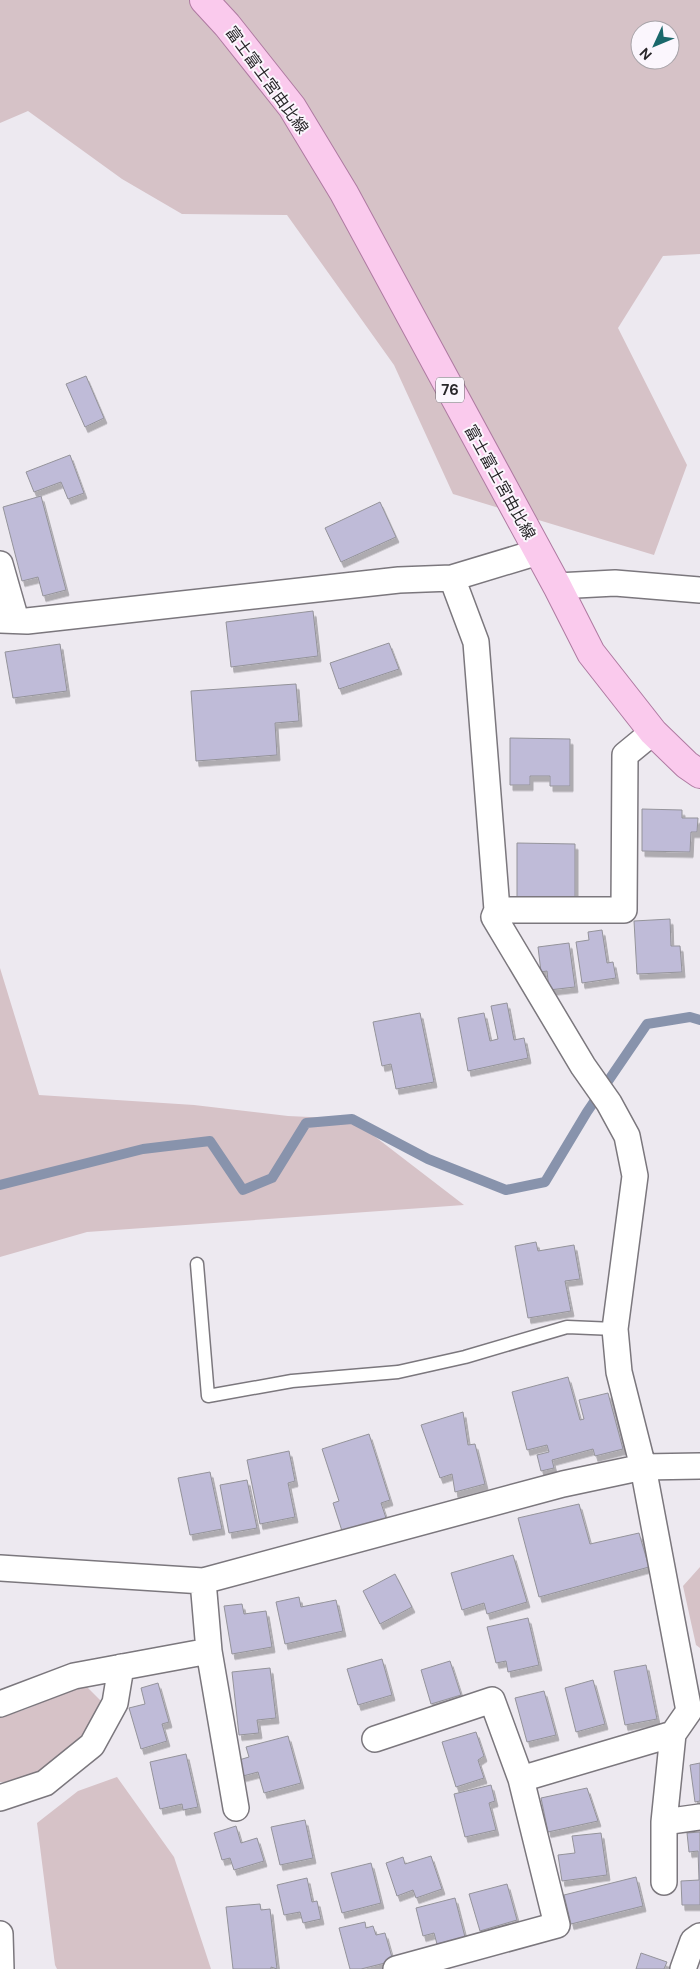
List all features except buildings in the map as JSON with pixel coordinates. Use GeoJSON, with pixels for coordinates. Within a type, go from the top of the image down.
{"type":"FeatureCollection","features":[{"type":"Feature","properties":{"kind":"main road","name":"富士富士宮由比線"},"geometry":{"type":"LineString","coordinates":[[204,0],[227,25],[292,107],[344,193],[557,586],[591,654],[653,732],[700,774]]}},
{"type":"Feature","properties":{"kind":"street"},"geometry":{"type":"LineString","coordinates":[[0,564],[8,620],[26,621],[399,580],[452,578],[538,552]]}},
{"type":"Feature","properties":{"kind":"street"},"geometry":{"type":"LineString","coordinates":[[452,578],[476,642],[497,910],[494,917],[583,1066],[609,1103],[627,1136],[635,1176],[615,1329],[619,1372],[643,1467],[689,1711],[673,1734],[664,1822],[664,1882]]}},
{"type":"Feature","properties":{"kind":"street"},"geometry":{"type":"LineString","coordinates":[[557,586],[614,583],[700,590]]}},
{"type":"Feature","properties":{"kind":"street"},"geometry":{"type":"LineString","coordinates":[[497,910],[624,910],[625,755],[653,732]]}},
{"type":"Feature","properties":{"kind":"street"},"geometry":{"type":"LineString","coordinates":[[0,1568],[203,1580],[563,1484],[643,1467],[700,1466]]}},
{"type":"Feature","properties":{"kind":"street"},"geometry":{"type":"LineString","coordinates":[[203,1580],[209,1651],[236,1808]]}},
{"type":"Feature","properties":{"kind":"street"},"geometry":{"type":"LineString","coordinates":[[0,1704],[74,1676],[209,1651]]}},
{"type":"Feature","properties":{"kind":"street"},"geometry":{"type":"LineString","coordinates":[[0,1798],[45,1783],[92,1745],[115,1703],[120,1667]]}},
{"type":"Feature","properties":{"kind":"street"},"geometry":{"type":"LineString","coordinates":[[374,1739],[492,1700],[521,1779],[557,1925],[422,1966],[396,1969]]}},
{"type":"Feature","properties":{"kind":"street"},"geometry":{"type":"LineString","coordinates":[[521,1779],[673,1734]]}},
{"type":"Feature","properties":{"kind":"street"},"geometry":{"type":"LineString","coordinates":[[664,1822],[700,1817]]}},
{"type":"Feature","properties":{"kind":"street"},"geometry":{"type":"LineString","coordinates":[[0,1934],[1,1969]]}},
{"type":"Feature","properties":{"kind":"street"},"geometry":{"type":"LineString","coordinates":[[683,1969],[694,1941],[700,1936]]}},
{"type":"Feature","properties":{"kind":"lane"},"geometry":{"type":"LineString","coordinates":[[197,1264],[208,1396],[292,1381],[398,1372],[465,1357],[567,1327],[615,1329]]}},
{"type":"Feature","properties":{"kind":"shaded area"},"geometry":{"type":"Polygon","coordinates":[[[0,0],[700,0],[700,254],[663,256],[618,328],[687,465],[654,555],[453,494],[394,365],[287,215],[182,214],[122,179],[28,111],[0,123],[0,0]]]}},
{"type":"Feature","properties":{"kind":"shaded area"},"geometry":{"type":"Polygon","coordinates":[[[0,968],[39,1095],[194,1105],[288,1116],[352,1119],[464,1205],[87,1232],[0,1257],[0,968]]]}},
{"type":"Feature","properties":{"kind":"shaded area"},"geometry":{"type":"Polygon","coordinates":[[[700,1567],[700,1648],[696,1645],[683,1586],[700,1567]]]}},
{"type":"Feature","properties":{"kind":"shaded area"},"geometry":{"type":"Polygon","coordinates":[[[80,1680],[109,1709],[75,1754],[31,1785],[0,1782],[0,1716],[32,1707],[80,1680]]]}},
{"type":"Feature","properties":{"kind":"shaded area"},"geometry":{"type":"Polygon","coordinates":[[[117,1777],[174,1857],[211,1969],[57,1969],[55,1965],[37,1823],[78,1791],[117,1777]]]}},
{"type":"Feature","properties":{"kind":"waterway"},"geometry":{"type":"LineString","coordinates":[[0,1185],[143,1149],[210,1141],[243,1190],[272,1178],[306,1123],[352,1119],[428,1159],[506,1190],[545,1182],[587,1112],[647,1024],[690,1017],[700,1020]]}}]}
